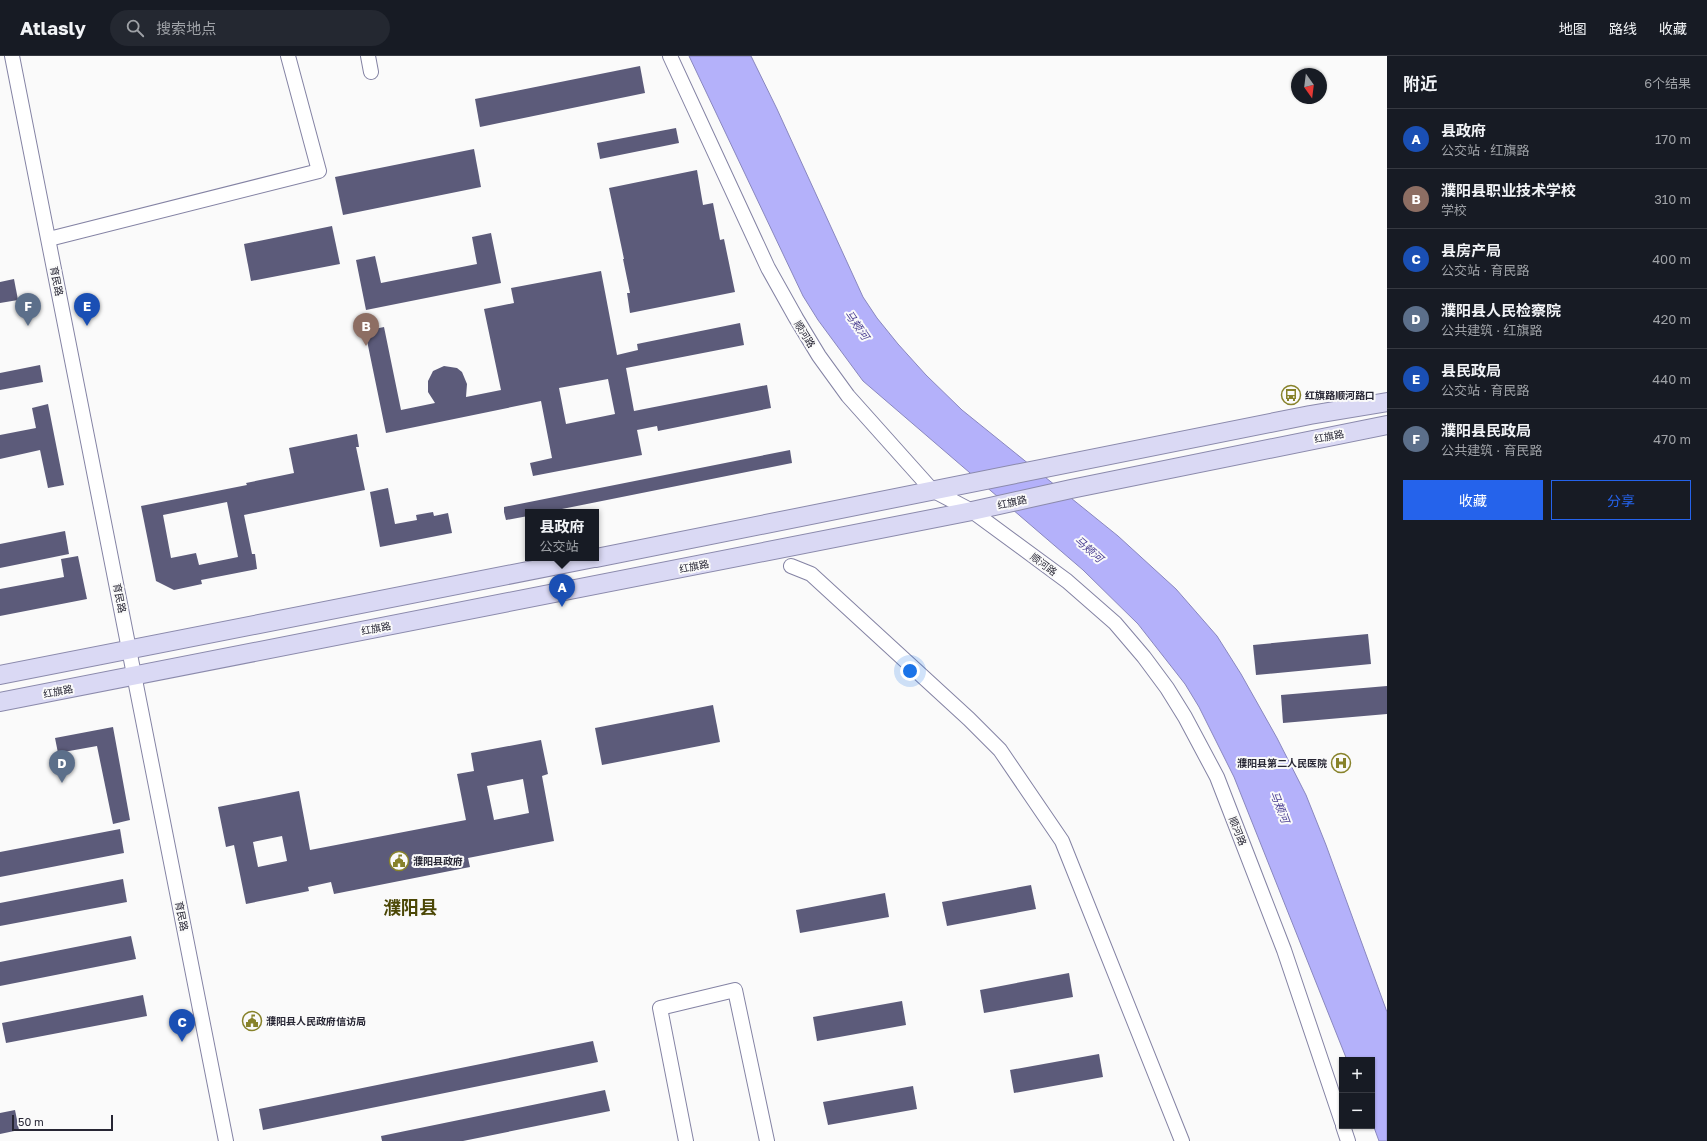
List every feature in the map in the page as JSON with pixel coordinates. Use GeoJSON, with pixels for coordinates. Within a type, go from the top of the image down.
{"type":"FeatureCollection","features":[{"type":"Feature","properties":{"kind":"main road"},"geometry":{"type":"LineString","coordinates":[[599,557],[1386,401]]}},
{"type":"Feature","properties":{"kind":"main road","name":"红旗路"},"geometry":{"type":"LineString","coordinates":[[0,702],[972,511],[1071,489],[1387,425]]}},
{"type":"Feature","properties":{"kind":"main road"},"geometry":{"type":"LineString","coordinates":[[624,552],[629,578]]}},
{"type":"Feature","properties":{"kind":"main road"},"geometry":{"type":"LineString","coordinates":[[19,698],[7,674],[580,561]]}},
{"type":"Feature","properties":{"kind":"street","name":"育民路"},"geometry":{"type":"LineString","coordinates":[[12,56],[226,1141]]}},
{"type":"Feature","properties":{"kind":"street"},"geometry":{"type":"LineString","coordinates":[[48,239],[319,171],[288,56]]}},
{"type":"Feature","properties":{"kind":"street"},"geometry":{"type":"LineString","coordinates":[[368,56],[371,72]]}},
{"type":"Feature","properties":{"kind":"street","name":"顺河路"},"geometry":{"type":"LineString","coordinates":[[670,56],[768,268],[819,356],[848,396],[932,490],[972,511],[1067,581],[1115,623],[1162,682],[1185,718],[1216,777],[1260,886],[1287,957],[1339,1113]]}},
{"type":"Feature","properties":{"kind":"street"},"geometry":{"type":"LineString","coordinates":[[792,566],[811,574],[969,719],[1000,750],[1062,841],[1182,1141]]}},
{"type":"Feature","properties":{"kind":"street"},"geometry":{"type":"LineString","coordinates":[[686,1141],[660,1008],[735,990],[767,1141]]}},
{"type":"Feature","properties":{"kind":"street"},"geometry":{"type":"LineString","coordinates":[[1344,1129],[1348,1141]]}},
{"type":"Feature","properties":{"kind":"water","name":"马颊河"},"geometry":{"type":"Polygon","coordinates":[[[689,56],[751,56],[777,109],[863,297],[877,318],[926,375],[962,410],[1118,536],[1176,589],[1217,636],[1241,674],[1277,738],[1306,795],[1326,845],[1387,1012],[1387,1141],[1379,1141],[1375,1129],[1375,1057],[1346,1057],[1234,777],[1199,707],[1185,684],[1138,624],[1083,570],[863,381],[818,320],[803,296],[689,56]]]}},
{"type":"Feature","properties":{"kind":"building"},"geometry":{"type":"Polygon","coordinates":[[[640,66],[645,93],[480,127],[475,99],[640,66]]]}},
{"type":"Feature","properties":{"kind":"building"},"geometry":{"type":"Polygon","coordinates":[[[676,128],[679,143],[600,159],[597,143],[676,128]]]}},
{"type":"Feature","properties":{"kind":"building"},"geometry":{"type":"Polygon","coordinates":[[[474,149],[481,187],[343,215],[335,177],[474,149]]]}},
{"type":"Feature","properties":{"kind":"building"},"geometry":{"type":"Polygon","coordinates":[[[697,170],[703,205],[713,203],[720,240],[724,239],[735,292],[630,313],[627,293],[630,293],[609,188],[697,170]]]}},
{"type":"Feature","properties":{"kind":"building"},"geometry":{"type":"Polygon","coordinates":[[[332,226],[340,264],[251,281],[244,244],[332,226]]]}},
{"type":"Feature","properties":{"kind":"building"},"geometry":{"type":"Polygon","coordinates":[[[491,233],[501,283],[366,310],[356,260],[375,256],[381,283],[477,264],[472,237],[491,233]]]}},
{"type":"Feature","properties":{"kind":"building"},"geometry":{"type":"Polygon","coordinates":[[[601,271],[617,355],[638,350],[637,344],[740,323],[744,345],[626,368],[634,411],[767,385],[771,408],[658,431],[657,426],[637,430],[642,455],[533,476],[530,463],[552,458],[541,401],[386,433],[365,331],[384,327],[401,410],[435,403],[428,392],[428,381],[433,371],[444,366],[457,368],[462,372],[467,384],[466,397],[501,390],[484,309],[514,303],[511,288],[601,271]],[[608,379],[559,388],[566,424],[615,414],[608,379]]]}},
{"type":"Feature","properties":{"kind":"building"},"geometry":{"type":"Polygon","coordinates":[[[14,279],[18,300],[0,303],[0,282],[14,279]]]}},
{"type":"Feature","properties":{"kind":"building"},"geometry":{"type":"Polygon","coordinates":[[[40,365],[43,382],[0,390],[0,373],[40,365]]]}},
{"type":"Feature","properties":{"kind":"building"},"geometry":{"type":"Polygon","coordinates":[[[48,404],[64,485],[48,488],[40,450],[0,459],[0,435],[36,428],[32,408],[48,404]]]}},
{"type":"Feature","properties":{"kind":"building"},"geometry":{"type":"Polygon","coordinates":[[[357,434],[359,447],[356,447],[365,490],[244,515],[252,554],[255,554],[257,569],[201,580],[202,584],[174,590],[156,581],[141,506],[247,485],[246,483],[294,473],[289,448],[357,434]],[[227,502],[163,515],[171,558],[196,553],[199,565],[238,557],[227,502]]]}},
{"type":"Feature","properties":{"kind":"building"},"geometry":{"type":"Polygon","coordinates":[[[790,450],[792,463],[562,509],[525,509],[525,517],[506,520],[504,507],[790,450]]]}},
{"type":"Feature","properties":{"kind":"building"},"geometry":{"type":"Polygon","coordinates":[[[388,488],[395,524],[417,520],[416,515],[433,512],[434,516],[448,513],[452,533],[380,547],[370,492],[388,488]]]}},
{"type":"Feature","properties":{"kind":"building"},"geometry":{"type":"Polygon","coordinates":[[[65,531],[69,554],[0,568],[0,544],[65,531]]]}},
{"type":"Feature","properties":{"kind":"building"},"geometry":{"type":"Polygon","coordinates":[[[78,556],[87,599],[0,616],[0,589],[64,577],[61,559],[78,556]]]}},
{"type":"Feature","properties":{"kind":"building"},"geometry":{"type":"Polygon","coordinates":[[[1368,634],[1371,664],[1256,675],[1253,645],[1368,634]]]}},
{"type":"Feature","properties":{"kind":"building"},"geometry":{"type":"Polygon","coordinates":[[[1387,686],[1387,714],[1283,723],[1281,695],[1387,686]]]}},
{"type":"Feature","properties":{"kind":"building"},"geometry":{"type":"Polygon","coordinates":[[[713,705],[720,742],[602,765],[595,728],[713,705]]]}},
{"type":"Feature","properties":{"kind":"building"},"geometry":{"type":"Polygon","coordinates":[[[113,727],[130,820],[113,824],[97,746],[58,753],[55,738],[113,727]]]}},
{"type":"Feature","properties":{"kind":"building"},"geometry":{"type":"Polygon","coordinates":[[[541,740],[548,774],[542,776],[554,841],[468,858],[470,867],[334,894],[331,882],[308,887],[309,891],[246,904],[234,845],[226,847],[218,807],[299,791],[310,850],[466,820],[457,774],[474,771],[471,753],[541,740]],[[523,779],[487,786],[494,820],[529,813],[523,779]],[[282,836],[253,842],[258,867],[287,861],[282,836]]]}},
{"type":"Feature","properties":{"kind":"building"},"geometry":{"type":"Polygon","coordinates":[[[120,829],[124,853],[0,877],[0,852],[120,829]]]}},
{"type":"Feature","properties":{"kind":"building"},"geometry":{"type":"Polygon","coordinates":[[[123,879],[127,902],[0,926],[0,903],[123,879]]]}},
{"type":"Feature","properties":{"kind":"building"},"geometry":{"type":"Polygon","coordinates":[[[1031,885],[1036,909],[947,926],[942,902],[1031,885]]]}},
{"type":"Feature","properties":{"kind":"building"},"geometry":{"type":"Polygon","coordinates":[[[885,893],[889,917],[800,933],[796,910],[885,893]]]}},
{"type":"Feature","properties":{"kind":"building"},"geometry":{"type":"Polygon","coordinates":[[[131,936],[136,959],[0,986],[0,962],[131,936]]]}},
{"type":"Feature","properties":{"kind":"building"},"geometry":{"type":"Polygon","coordinates":[[[1069,973],[1073,997],[984,1013],[980,990],[1069,973]]]}},
{"type":"Feature","properties":{"kind":"building"},"geometry":{"type":"Polygon","coordinates":[[[143,995],[147,1016],[6,1043],[2,1023],[143,995]]]}},
{"type":"Feature","properties":{"kind":"building"},"geometry":{"type":"Polygon","coordinates":[[[902,1001],[906,1025],[817,1041],[813,1017],[902,1001]]]}},
{"type":"Feature","properties":{"kind":"building"},"geometry":{"type":"Polygon","coordinates":[[[593,1041],[598,1062],[263,1130],[259,1109],[593,1041]]]}},
{"type":"Feature","properties":{"kind":"building"},"geometry":{"type":"Polygon","coordinates":[[[1099,1054],[1103,1077],[1014,1093],[1010,1070],[1099,1054]]]}},
{"type":"Feature","properties":{"kind":"building"},"geometry":{"type":"Polygon","coordinates":[[[913,1086],[917,1109],[828,1125],[823,1102],[913,1086]]]}},
{"type":"Feature","properties":{"kind":"building"},"geometry":{"type":"Polygon","coordinates":[[[605,1090],[610,1111],[463,1141],[382,1141],[381,1136],[605,1090]]]}},
{"type":"Feature","properties":{"kind":"building"},"geometry":{"type":"Polygon","coordinates":[[[15,1110],[19,1130],[0,1134],[0,1113],[15,1110]]]}},
{"type":"Feature","properties":{"kind":"place","name":"濮阳县民政局"},"geometry":{"type":"Point","coordinates":[28,326]}},
{"type":"Feature","properties":{"kind":"place","name":"县民政局"},"geometry":{"type":"Point","coordinates":[87,326]}},
{"type":"Feature","properties":{"kind":"place","name":"濮阳县职业技术学校"},"geometry":{"type":"Point","coordinates":[366,346]}},
{"type":"Feature","properties":{"kind":"place","name":"红旗路顺河路口"},"geometry":{"type":"Point","coordinates":[1291,395]}},
{"type":"Feature","properties":{"kind":"place","name":"县政府"},"geometry":{"type":"Point","coordinates":[562,607]}},
{"type":"Feature","properties":{"kind":"place","name":"濮阳县第二人民医院"},"geometry":{"type":"Point","coordinates":[1341,763]}},
{"type":"Feature","properties":{"kind":"place","name":"濮阳县人民检察院"},"geometry":{"type":"Point","coordinates":[62,783]}},
{"type":"Feature","properties":{"kind":"place","name":"濮阳县政府"},"geometry":{"type":"Point","coordinates":[399,861]}},
{"type":"Feature","properties":{"kind":"place","name":"濮阳县人民政府信访局"},"geometry":{"type":"Point","coordinates":[252,1021]}},
{"type":"Feature","properties":{"kind":"place","name":"县房产局"},"geometry":{"type":"Point","coordinates":[182,1042]}},
{"type":"Feature","properties":{"kind":"district","name":"濮阳县"},"geometry":{"type":"Point","coordinates":[410,908]}}]}
